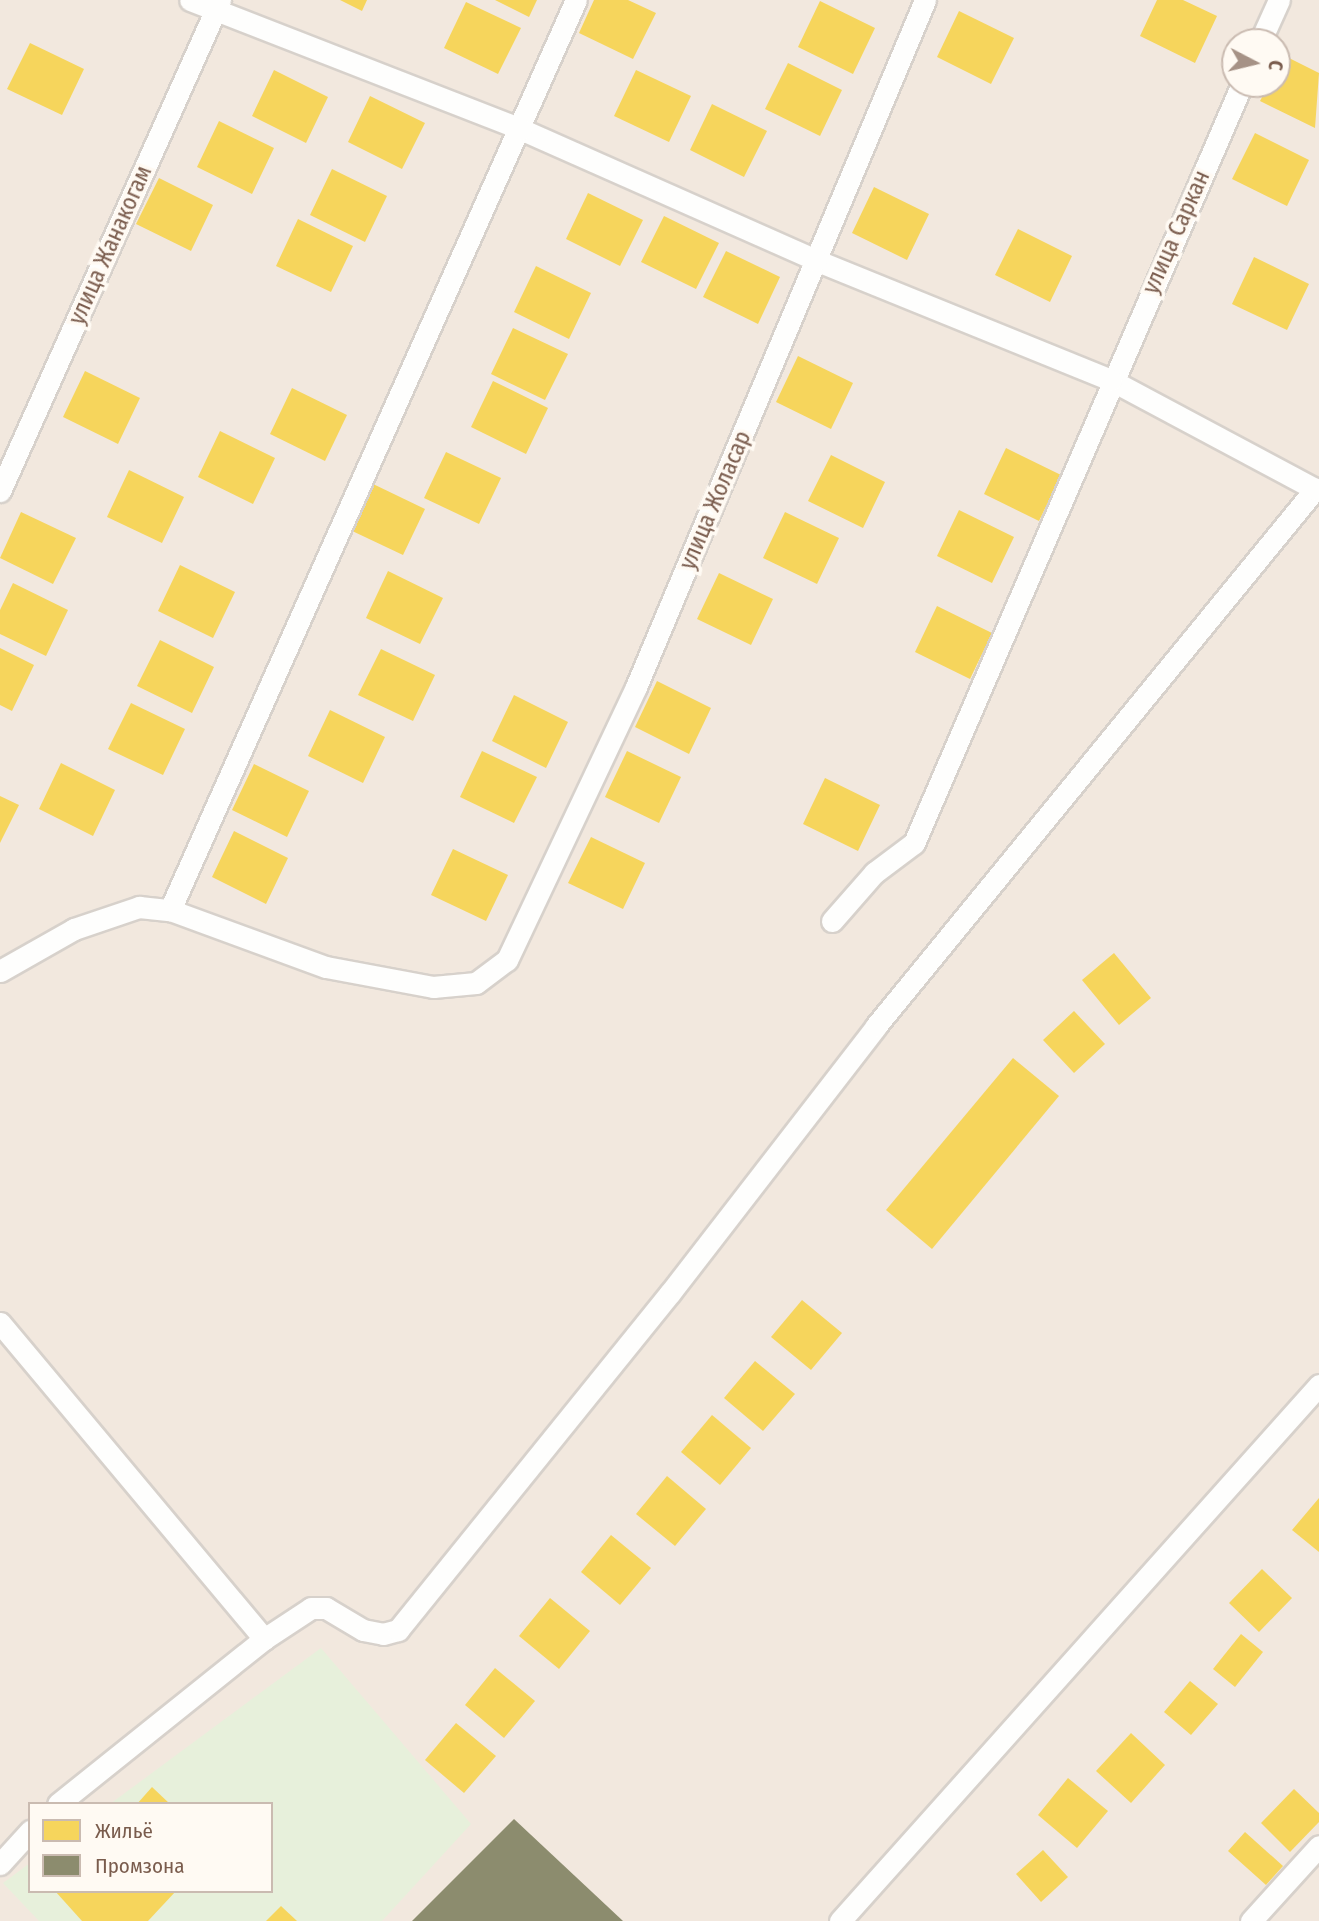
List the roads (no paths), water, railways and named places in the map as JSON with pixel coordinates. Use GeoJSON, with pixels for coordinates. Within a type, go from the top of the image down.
{"type":"FeatureCollection","features":[{"type":"Feature","properties":{"kind":"street"},"geometry":{"type":"LineString","coordinates":[[60,1802],[264,1639],[311,1608],[326,1608],[363,1630],[383,1634],[398,1630],[670,1293],[876,1026],[1317,488],[1111,380],[816,260],[521,129],[218,6],[190,0]]}},
{"type":"Feature","properties":{"kind":"street"},"geometry":{"type":"LineString","coordinates":[[0,971],[74,929],[139,907],[170,910],[521,129],[576,0]]}},
{"type":"Feature","properties":{"kind":"street","name":"улица Жоласар"},"geometry":{"type":"LineString","coordinates":[[170,910],[326,967],[433,987],[476,983],[507,960],[557,860],[925,0]]}},
{"type":"Feature","properties":{"kind":"street"},"geometry":{"type":"LineString","coordinates":[[1266,28],[1279,0]]}},
{"type":"Feature","properties":{"kind":"street","name":"улица Жанакогам"},"geometry":{"type":"LineString","coordinates":[[0,491],[218,6]]}},
{"type":"Feature","properties":{"kind":"street","name":"улица Саркан"},"geometry":{"type":"LineString","coordinates":[[832,921],[874,873],[914,843],[1111,380],[1236,98]]}},
{"type":"Feature","properties":{"kind":"street"},"geometry":{"type":"LineString","coordinates":[[0,1323],[264,1639]]}},
{"type":"Feature","properties":{"kind":"street"},"geometry":{"type":"LineString","coordinates":[[840,1921],[1319,1385]]}},
{"type":"Feature","properties":{"kind":"street"},"geometry":{"type":"LineString","coordinates":[[0,1864],[28,1833]]}},
{"type":"Feature","properties":{"kind":"street"},"geometry":{"type":"LineString","coordinates":[[1251,1921],[1319,1846]]}}]}
